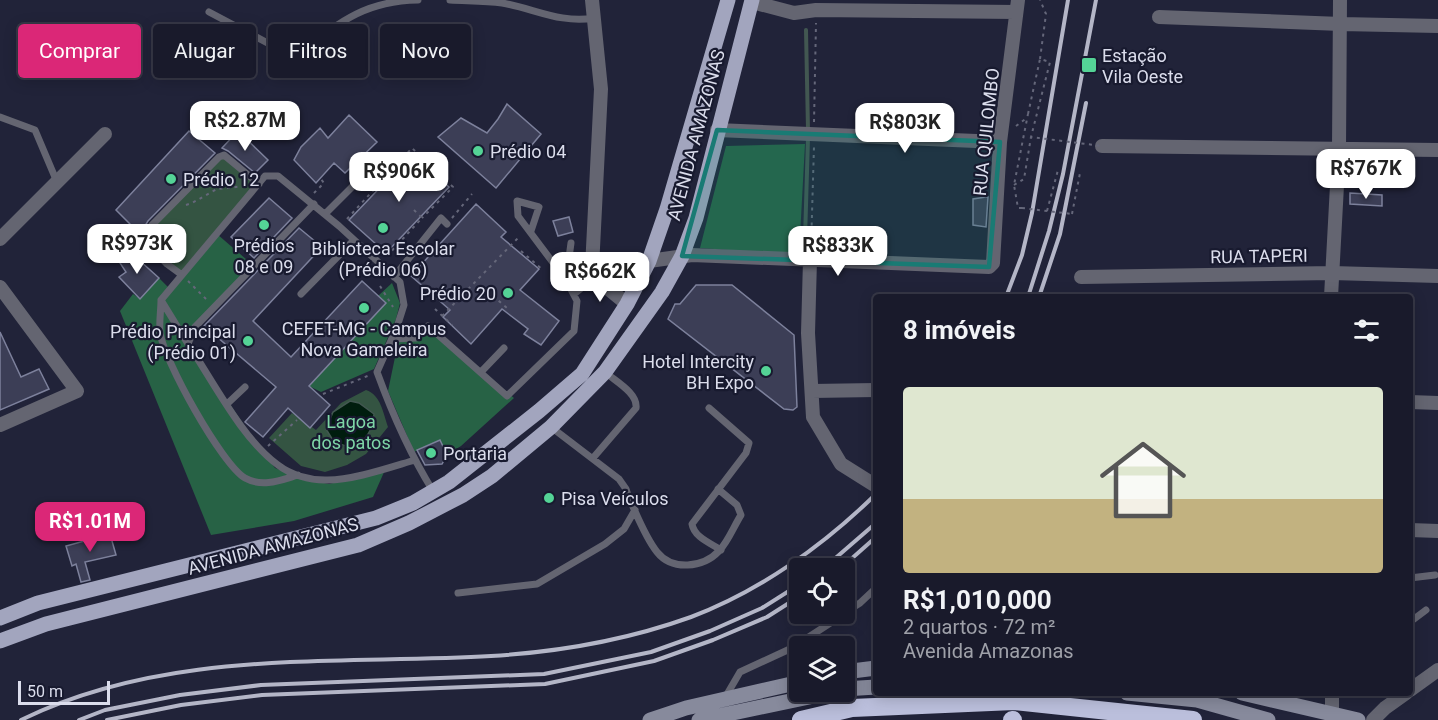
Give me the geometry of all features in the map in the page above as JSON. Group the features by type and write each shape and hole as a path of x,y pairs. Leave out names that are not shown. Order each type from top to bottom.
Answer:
{"highway":[{"path":"801,720 852,708 1014,701 1193,720"}],"main road":[{"name":"AVENIDA AMAZONAS","path":"0,618 48,600 376,518 413,503 449,482 582,374 627,304 649,261 667,209 728,0"},
{"name":"AVENIDA AMAZONAS","path":"0,641 46,624 358,545 409,523 463,495 492,476 551,427 605,372 662,292 682,256 696,218 752,1"},
{"path":"855,671 873,668"},
{"path":"650,720 686,708 789,684"},
{"path":"855,688 873,687"},
{"path":"1157,696 1197,700 1268,720"},
{"path":"1255,696 1358,720"},
{"path":"699,720 789,701"}],"street":[{"path":"592,0 601,88 592,268 595,277 627,304"},
{"path":"1331,294 1339,148 1340,0"},
{"path":"752,1 794,14 816,10 1017,6"},
{"name":"RUA QUILOMBO","path":"810,260 990,267 993,263 1000,142 1017,6"},
{"path":"1159,17 1438,26"},
{"path":"717,130 1000,142"},
{"path":"0,239 105,134"},
{"path":"1102,147 1438,150"},
{"path":"649,261 682,256 810,260 808,333 813,417 841,464 873,484"},
{"name":"RUA TAPERI","path":"1081,277 1332,273 1438,276"},
{"path":"0,287 77,391 0,426"},
{"path":"812,391 873,390"},
{"path":"1413,402 1438,402"},
{"path":"1413,530 1438,531"},
{"path":"1413,688 1438,670"},
{"path":"1332,696 1332,714"},
{"path":"1373,720 1402,696"}],"lane":[{"path":"209,12 277,48 304,50 331,28 364,9 395,0 417,0"},
{"path":"450,0 503,3 554,17 585,20 594,18"},
{"path":"0,117 35,130 57,182"},
{"path":"182,275 167,264 144,239 152,225 219,157 224,155 259,184"},
{"path":"325,214 382,157"},
{"path":"298,476 264,484 244,478 225,456 174,372 160,333 161,300 265,176 278,177 314,204 400,282 404,305 377,372 387,400 415,460 433,491"},
{"path":"188,344 195,327 314,204"},
{"path":"394,277 441,218 447,224"},
{"path":"392,339 416,338 428,326 507,396 574,331 577,301 574,294 531,231"},
{"path":"302,294 354,240"},
{"path":"566,280 571,243"},
{"path":"574,294 595,277"},
{"path":"161,300 244,429 262,452 279,467 298,476 327,481 415,460"},
{"path":"481,372 504,348"},
{"path":"593,458 636,408 637,402 634,396 605,372"},
{"path":"227,404 245,387"},
{"path":"709,408 749,443 746,453 692,524 697,535 721,550"},
{"path":"551,427 619,479 656,551 666,561 679,566 712,558 721,550 741,515 737,505 718,489"},
{"path":"458,593 537,584 605,544 624,529 635,510"},
{"path":"1413,578 1435,575"},
{"path":"855,606 873,591"},
{"path":"1413,620 1426,610"},
{"path":"725,699 740,672 792,648 828,624"}],"path":[{"path":"1040,0 1046,14 1040,59 1014,185 1018,208 1072,214 1080,173"},
{"path":"810,260 809,135 816,10"},
{"path":"1014,185 1024,179 1031,137 1050,62 1040,59"},
{"path":"1031,137 1102,147"},
{"path":"345,221 412,148 453,187 385,258"},
{"path":"1047,211 1058,170"},
{"path":"316,191 324,183 320,178"},
{"path":"175,201 182,205 192,203 225,187 259,184"},
{"path":"413,209 422,218"},
{"path":"442,316 519,237"},
{"path":"522,251 543,270"},
{"path":"380,286 395,311"},
{"path":"493,296 507,308"},
{"path":"435,309 452,325"},
{"path":"322,394 377,372"},
{"path":"262,452 297,420"}],"highlighted area":[{"path":"717,130 1000,142 989,267 682,256"}],"green space":[{"path":"805,144 799,255 700,248 726,146"},
{"path":"224,155 259,184 182,275 144,239 152,225"},
{"path":"217,234 254,266 195,327 188,343 275,468 303,479 329,484 385,470 373,497 294,521 211,535 120,311 133,294 140,299 159,278 170,289"},
{"path":"392,283 400,303 396,319 374,369 321,392 309,386 386,303 378,296"},
{"path":"428,326 514,398 461,446 447,455 440,440 414,452 388,391 399,338"},
{"name":"Lagoa dos patos","path":"366,390 378,400 388,427 366,454 347,465 325,472 301,466 269,438 292,413 316,430 341,403"}],"shaded area":[{"path":"350,401 359,403 374,414 372,425 364,439 360,443 348,446 334,442 326,429 333,412"}],"building":[{"name":"Prédio 04","path":"507,104 541,134 496,188 438,137 461,118 487,133"},
{"path":"349,115 377,142 345,173 334,163 316,183 294,160 301,147 320,128 328,138"},
{"name":"Prédio 12","path":"189,131 215,153 148,221 140,234 116,210"},
{"path":"238,131 268,160 255,173 222,148"},
{"path":"413,153 449,187 386,253 349,220"},
{"path":"1350,193 1382,195 1382,206 1350,204"},
{"path":"988,197 986,227 973,225 973,199"},
{"name":"Prédios 08 e 09","path":"269,198 292,218 254,258 231,237"},
{"path":"476,204 506,232 501,237 539,269 520,290 559,321 541,345 524,334 528,329 502,309 471,344 443,317 450,310 411,276"},
{"path":"569,217 573,232 558,236 553,221"},
{"name":"Prédio Principal (Prédio 01)","path":"299,228 322,247 253,321 291,357 362,281 386,303 309,386 330,405 310,428 288,408 263,437 245,422 276,387 204,326"},
{"path":"129,251 159,278 140,299 119,277 126,272 118,260"},
{"name":"Hotel Intercity BH Expo","path":"696,285 732,285 794,335 797,407 793,410 784,409 668,319 675,304 680,304"},
{"path":"0,332 21,377 39,369 49,389 0,410"},
{"name":"Portaria","path":"440,440 447,455 442,464 425,465 417,450"},
{"path":"110,534 116,555 85,562 90,580 81,582 76,564 72,566 66,546"}],"waterway":[{"path":"806,30 808,130"},
{"path":"805,239 808,138"}],"railway":[{"path":"1007,294 1022,255 1032,213 1068,0"},
{"path":"1029,294 1049,231 1063,174 1096,0"},
{"path":"1040,294 1060,234 1086,103"},
{"path":"21,720 77,697 134,681 193,670 312,661 516,654 592,644 642,632 691,617 742,594 766,580 835,531 873,497"},
{"path":"836,558 873,526"},
{"path":"852,558 873,540"},
{"path":"79,720 105,710 180,695 261,685 544,674 651,652 710,631 762,608 789,591"},
{"path":"107,720 181,705 262,695 545,684 654,661 713,640 767,617 789,603"}],"place":[{"name":"Estação Vila Oeste","path":"1089,65"},
{"name":"Prédio 04","path":"478,151"},
{"name":"Prédio 12","path":"171,179"},
{"name":"Prédios 08 e 09","path":"264,225"},
{"name":"Biblioteca Escolar (Prédio 06)","path":"383,228"},
{"name":"Prédio 20","path":"508,293"},
{"name":"CEFET-MG - Campus Nova Gameleira","path":"364,308"},
{"name":"Prédio Principal (Prédio 01)","path":"248,341"},
{"name":"Hotel Intercity BH Expo","path":"766,371"},
{"name":"Portaria","path":"431,453"},
{"name":"Pisa Veículos","path":"549,498"}]}
